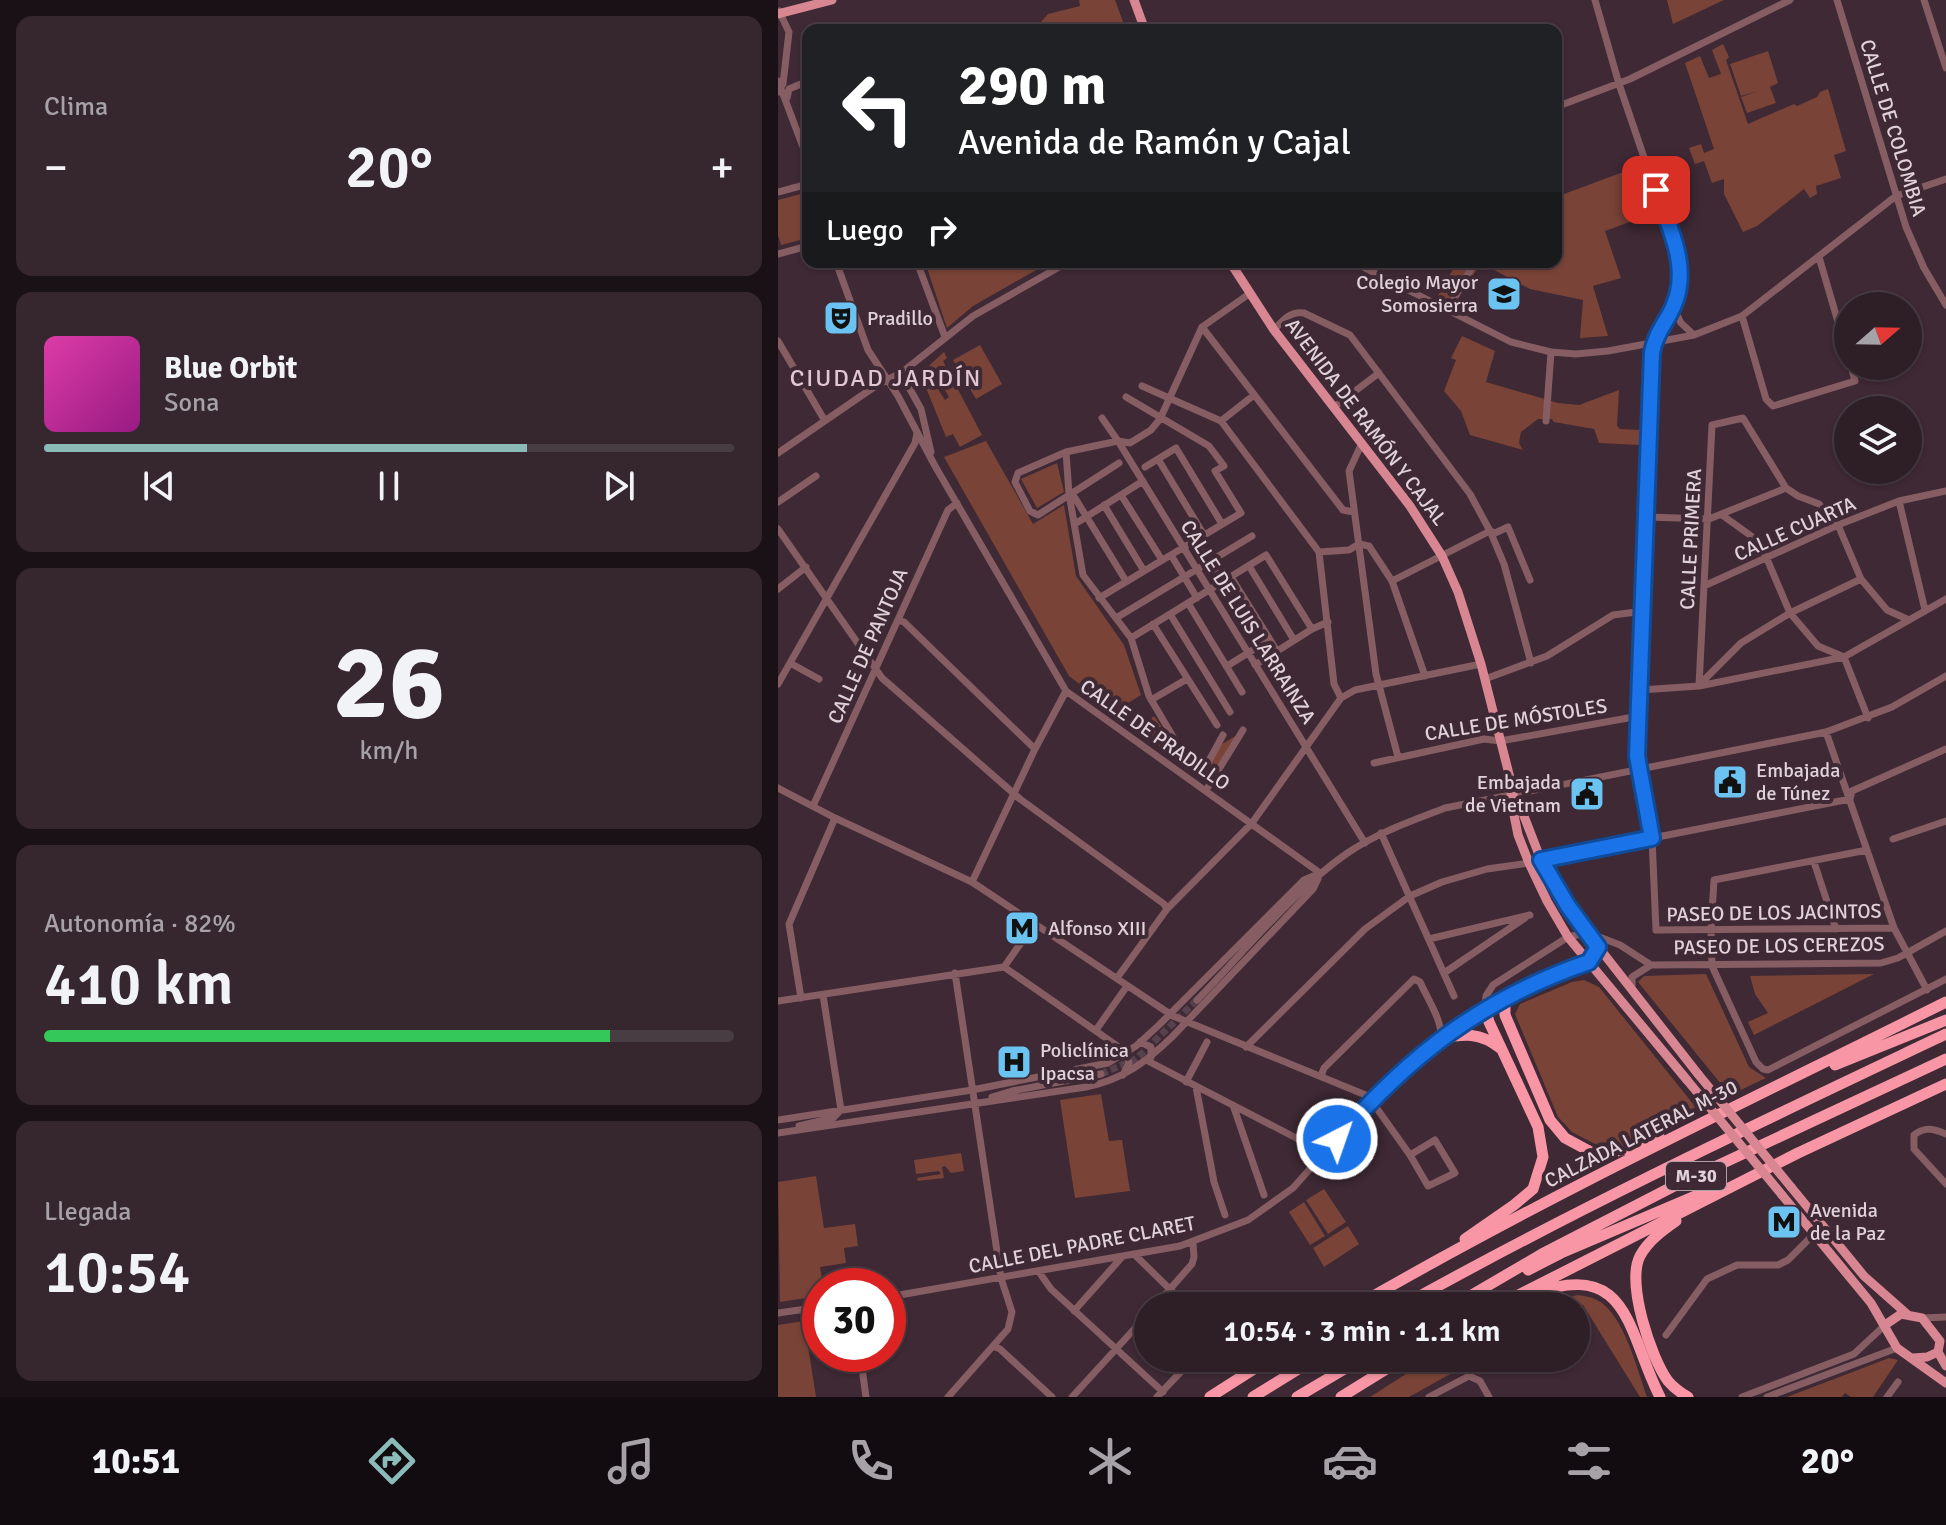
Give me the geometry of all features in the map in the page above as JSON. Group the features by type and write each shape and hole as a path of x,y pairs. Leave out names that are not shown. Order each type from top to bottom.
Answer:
{"highway":[{"path":"1511,994 1505,1003 1505,1015 1550,1120 1565,1138 1591,1152 1616,1153 1698,1124"},
{"name":"CALZADA LATERAL M-30","path":"1381,1292 1698,1124 1946,1002"},
{"path":"1446,1255 1533,1189 1541,1168 1543,1147 1538,1127 1485,1008"},
{"path":"1787,1082 1946,1022"},
{"path":"1862,1074 1946,1022"},
{"path":"1440,1038 1475,1034 1489,1039 1504,1051"},
{"name":"M-30","path":"1428,1292 1527,1238 1946,1034"},
{"name":"M-30","path":"1478,1292 1542,1254 1676,1185 1946,1059"},
{"name":"M-30","path":"1527,1292 1798,1153 1946,1084"},
{"name":"M-30","path":"1482,1292 1561,1253 1798,1153"},
{"path":"1688,1397 1668,1381 1650,1342 1637,1301 1636,1278 1640,1257 1659,1233 1704,1201"},
{"path":"1538,1292 1576,1283 1600,1287 1616,1299 1660,1397"},
{"path":"1210,1397 1249,1372"},
{"path":"1253,1397 1293,1372"},
{"path":"1297,1397 1339,1372"},
{"path":"1341,1397 1381,1372"}],"main road":[{"path":"779,12 832,0"},
{"path":"1134,0 1143,24"},
{"name":"AVENIDA DE RAMÓN Y CAJAL","path":"1234,268 1274,330 1410,506 1442,556 1458,592 1481,664 1512,794 1518,835 1547,901 1568,937 1865,1295 1885,1325"},
{"name":"AVENIDA DE RAMÓN Y CAJAL","path":"1512,794 1519,803 1541,860 1598,947 1864,1276 1907,1314"},
{"path":"1946,1366 1941,1343 1922,1318 1897,1315 1885,1325 1897,1348 1946,1383"},
{"path":"1913,1358 1927,1357 1941,1343"}],"street":[{"path":"1595,0 1619,84 1677,250 1680,284 1673,307 1654,343 1639,716 1639,769 1652,838"},
{"path":"1562,105 1619,84 1790,0"},
{"name":"CALLE DE COLOMBIA","path":"1837,0 1896,196 1924,268 1946,305"},
{"path":"1924,0 1946,68"},
{"path":"779,12 789,32 785,68 779,87 802,143"},
{"path":"778,50 786,45"},
{"path":"785,68 789,82 797,85"},
{"path":"787,101 788,91 802,83"},
{"path":"1365,268 1497,337 1551,352 1588,353 1654,343 1694,335 1742,316 1896,196 1946,179"},
{"path":"778,192 802,186"},
{"path":"778,254 802,248"},
{"path":"1819,257 1834,308"},
{"name":"CALLE DE PRADILLO","path":"838,268 865,344 1066,691 1320,873"},
{"path":"919,268 945,337"},
{"path":"778,440 781,451 901,373 980,312 1057,268"},
{"path":"1447,311 1472,268"},
{"path":"1119,463 1072,496 1036,515 1030,511 1016,486 1015,475 1066,452 1118,441 1130,443 1151,430 1160,419 1202,327 1249,294"},
{"path":"1673,307 1681,323 1694,335"},
{"path":"1274,330 1296,312 1350,335 1470,494 1504,564 1531,663"},
{"path":"1742,316 1766,399 1773,406 1855,380"},
{"path":"1202,327 1343,510 1354,512"},
{"path":"778,341 825,421"},
{"path":"1546,421 1551,352"},
{"name":"CALLE DE PRADILLO","path":"901,373 921,409 935,466"},
{"path":"1334,407 1379,373"},
{"path":"1142,386 1221,421 1319,552 1334,684 1341,698"},
{"path":"1221,421 1254,395"},
{"path":"1099,598 1241,513 1215,471 1224,466 1209,446 1126,397"},
{"path":"908,414 915,416 921,409"},
{"name":"CALLE DE LUIS LARRAINZA","path":"1102,418 1365,843"},
{"name":"CALLE PRIMERA","path":"1699,686 1712,425 1743,418 1786,488"},
{"path":"778,684 915,443 917,433"},
{"path":"1362,443 1349,471 1379,685 1398,757"},
{"path":"1145,467 1176,448 1222,524"},
{"path":"1066,452 1083,575 1131,638 1151,700 1179,747 1201,766 1208,763 1223,735"},
{"path":"1158,459 1204,535"},
{"path":"778,502 816,476"},
{"path":"1078,522 1143,481"},
{"path":"1647,517 1709,519 1786,488 1819,504 1838,525 1861,579 1887,610 1909,620"},
{"name":"CALLE CUARTA","path":"1704,586 1899,501 1946,491"},
{"path":"1121,495 1162,560"},
{"path":"1072,496 1126,581"},
{"path":"1899,501 1925,610"},
{"name":"CALLE DE PANTOJA","path":"813,806 948,510 957,503"},
{"path":"1104,505 1144,571"},
{"path":"1722,515 1754,538 1767,559 1790,613 1818,646 1844,657 1868,718"},
{"path":"1392,581 1490,531 1495,533 1508,527 1530,580"},
{"path":"778,529 875,671 1013,794 1167,909"},
{"path":"1081,540 1095,531"},
{"path":"1116,618 1252,536"},
{"path":"1195,540 1222,582"},
{"path":"1319,552 1349,550 1359,544 1369,546 1392,581 1425,676"},
{"path":"1171,555 1197,598"},
{"path":"1131,638 1266,555 1312,629"},
{"path":"1249,566 1294,640"},
{"path":"778,589 806,567"},
{"path":"1231,577 1277,651"},
{"path":"1699,686 1741,643 1790,613 1861,579"},
{"path":"1640,690 1699,686 1844,657 1946,599"},
{"path":"1188,603 1242,692"},
{"path":"1485,679 1560,650 1613,615 1644,611"},
{"path":"1170,614 1230,712"},
{"path":"898,620 904,622 1035,749"},
{"path":"1255,665 1328,622"},
{"path":"1153,624 1217,725"},
{"path":"1227,666 1269,640"},
{"path":"790,663 819,679"},
{"path":"1117,978 1167,909 1252,823 1341,698 1355,690 1481,664"},
{"path":"778,1120 972,1090 1102,1065 1140,1042 1304,880 1381,833 1445,808 1826,732 1868,718 1946,676"},
{"path":"1151,700 1187,679"},
{"path":"972,882 1066,691"},
{"name":"CALLE DE MÓSTOLES","path":"1374,763 1484,739 1500,741 1639,716"},
{"path":"1208,787 1243,730"},
{"path":"1826,732 1894,928 1927,990"},
{"path":"1850,799 1852,791 1946,749"},
{"path":"778,788 972,882 1186,1022 1372,1099 1430,1187 1455,1173 1435,1140 1410,1155"},
{"path":"1541,860 1850,799"},
{"path":"801,998 789,924 835,818"},
{"path":"1893,839 1946,821"},
{"path":"1381,833 1454,996"},
{"name":"PASEO DE LOS JACINTOS","path":"1652,838 1656,930 1894,928"},
{"path":"1867,850 1714,880 1712,966 1756,1062 1764,1070 1946,979"},
{"path":"1814,862 1836,929"},
{"path":"1246,1047 1365,929 1410,896 1442,882 1487,869 1529,863"},
{"path":"1197,1000 1320,873"},
{"path":"778,1133 1086,1087 1122,1076 1149,1058 1186,1022 1313,889 1320,873"},
{"path":"1429,939 1530,915 1444,973"},
{"path":"1004,967 1035,923"},
{"path":"778,925 789,924"},
{"name":"PASEO DE LOS CEREZOS","path":"1587,932 1616,943 1651,965 1712,966 1881,963 1907,953 1946,931"},
{"path":"1568,937 1581,934 1598,947 1589,962"},
{"name":"CALLE DEL PADRE CLARET","path":"1485,1008 1486,996 1493,985 1568,937"},
{"name":"CALLE DEL PADRE CLARET","path":"906,1294 1193,1243 1248,1220 1280,1199 1372,1099 1440,1038 1511,994 1589,962"},
{"name":"PASEO DE LOS CEREZOS","path":"1633,991 1632,977 1651,965"},
{"path":"778,1001 1004,967 1126,1052 1129,1063 1122,1076"},
{"path":"948,1397 1008,1329 1012,1319 1001,1278 955,973"},
{"path":"1321,1076 1324,1068 1413,980 1420,982 1441,1029 1440,1038"},
{"path":"1096,1030 1127,986"},
{"path":"823,995 841,1110"},
{"path":"1140,1042 1151,1047 1149,1058"},
{"path":"1186,1082 1207,1042"},
{"path":"1149,1058 1186,1082 1300,1140"},
{"path":"974,1103 1012,1091 1101,1074"},
{"path":"1196,1087 1214,1182 1225,1215"},
{"path":"972,1090 1012,1091"},
{"path":"873,1119 876,1109 908,1099"},
{"path":"1233,1105 1264,1195"},
{"path":"794,1130 804,1124 833,1118 841,1110"},
{"path":"1946,1134 1930,1128 1920,1130 1914,1135 1914,1149 1946,1184"},
{"path":"1666,1335 1707,1279 1737,1265 1778,1265 1788,1260 1814,1234"},
{"path":"1169,1290 1194,1261 1193,1243"},
{"path":"1135,1255 1171,1292"},
{"path":"1074,1311 1122,1257"},
{"path":"1039,1272 1051,1289 1160,1394 1181,1372"},
{"path":"778,1313 802,1310"},
{"path":"1922,1318 1946,1317"},
{"path":"1742,1397 1854,1354 1885,1325"},
{"path":"1072,1397 1134,1330"},
{"path":"993,1346 1052,1397"},
{"path":"1767,1397 1897,1348"},
{"path":"863,1372 866,1397"},
{"path":"1429,1397 1469,1376 1480,1381 1489,1397"},
{"path":"1887,1397 1898,1382"}],"shaded area":[{"path":"1079,0 1115,0 1124,24 1039,24 1048,14 1080,6"},
{"path":"1667,0 1724,0 1673,24"},
{"path":"1723,44 1748,124 1794,104 1797,106 1828,89 1846,151 1834,155 1841,178 1816,186 1817,194 1810,198 1804,189 1757,226 1743,232 1724,194 1724,179 1712,183 1704,161 1695,164 1689,148 1701,144 1704,153 1714,149 1685,63 1700,56 1709,78 1721,74 1712,50"},
{"path":"1768,51 1778,83 1770,87 1776,103 1747,113 1741,97 1758,91 1741,96 1730,64"},
{"path":"1634,168 1652,214 1605,231 1621,278 1593,286 1608,336 1580,338 1583,300 1530,289 1490,268 1562,268 1562,195"},
{"path":"802,194 802,240 781,245 778,200"},
{"path":"927,268 1040,268 973,306 947,328"},
{"path":"1454,268 1478,268 1452,307 1436,299"},
{"path":"1462,336 1495,351 1486,382 1558,403 1579,405 1619,390 1617,426 1620,429 1641,430 1640,445 1599,443 1594,429 1554,422 1552,419 1538,419 1521,432 1519,443 1523,450 1470,435 1461,411 1444,391 1456,360 1451,358"},
{"path":"980,345 1002,384 976,399 953,360"},
{"path":"944,352 947,358 943,361 982,435 960,447 953,434 946,437 924,383 934,383 945,400 949,397 937,376 922,378 921,373"},
{"path":"986,441 1033,524 1064,505 1076,576 1124,645 1141,695 1115,711 1069,676 944,457"},
{"path":"1057,463 1064,492 1037,508 1021,479"},
{"path":"1154,716 1178,751 1203,771 1222,744 1239,734 1209,785 1139,730"},
{"path":"1706,974 1749,1067 1766,1078 1730,1095 1638,982 1644,976"},
{"path":"1874,974 1754,1035 1748,1022 1768,1013 1755,994 1750,976"},
{"path":"1584,980 1599,987 1698,1110 1618,1146 1595,1144 1572,1132 1558,1117 1515,1014 1520,1004"},
{"path":"1101,1094 1109,1141 1122,1140 1130,1191 1075,1198 1060,1100"},
{"path":"961,1153 964,1171 951,1173 945,1166 942,1167 944,1178 918,1181 917,1178 941,1174 939,1171 916,1174 914,1160"},
{"path":"816,1176 824,1228 855,1224 858,1246 844,1248 846,1263 802,1268 802,1299 780,1302 778,1182"},
{"path":"1324,1189 1346,1222 1328,1234 1306,1200"},
{"path":"1304,1202 1325,1236 1310,1245 1289,1212"},
{"path":"1348,1226 1359,1244 1324,1267 1313,1248"},
{"path":"1590,1297 1606,1307 1622,1329 1647,1397 1640,1397 1590,1316"},
{"path":"802,1321 802,1372 812,1372 816,1397 778,1397 778,1325"},
{"path":"1889,1358 1898,1360 1873,1397 1851,1397 1845,1393 1842,1397 1787,1397"},
{"path":"1409,1372 1454,1372 1409,1397 1370,1397"}],"tunnel":[{"path":"1101,1074 1136,1059 1197,1000"}],"place":[{"name":"Colegio Mayor Somosierra","path":"1504,294"},
{"name":"Pradillo","path":"841,318"},
{"name":"Embajada de Túnez","path":"1730,782"},
{"name":"Embajada de Vietnam","path":"1587,794"},
{"name":"Alfonso XIII","path":"1022,928"},
{"name":"Policlínica Ipacsa","path":"1014,1062"},
{"name":"Avenida de la Paz","path":"1784,1222"}],"district":[{"name":"CIUDAD JARDÍN","path":"886,378"}],"route":[{"path":"1337,1139 1392,1079 1441,1037 1511,994 1589,962 1597,953 1598,947 1568,906 1541,860 1652,838 1637,756 1652,353 1655,337 1673,307 1680,284 1677,250 1656,190"}]}
